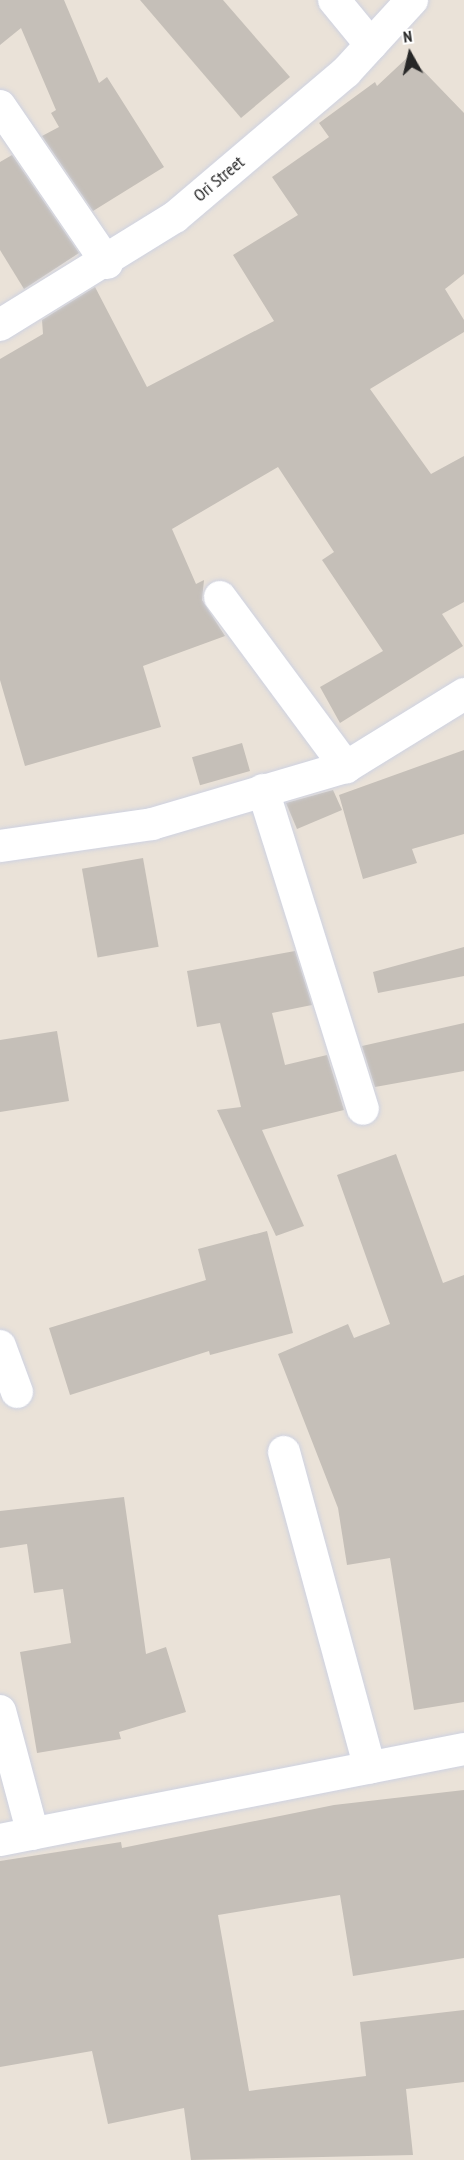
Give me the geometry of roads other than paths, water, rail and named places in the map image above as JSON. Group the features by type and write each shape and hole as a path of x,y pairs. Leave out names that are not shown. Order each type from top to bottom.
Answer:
{"street":[{"path":"334,0 371,45"},
{"name":"Ori Street","path":"0,325 107,263 175,216 371,45 412,0"},
{"path":"0,106 107,263"},
{"path":"220,597 346,767"},
{"path":"1,840 152,824 346,767 464,694"},
{"path":"263,790 363,1109"},
{"path":"0,1346 17,1392"},
{"path":"284,1452 370,1768"},
{"path":"0,1711 33,1834"},
{"path":"0,1840 464,1749"}]}
